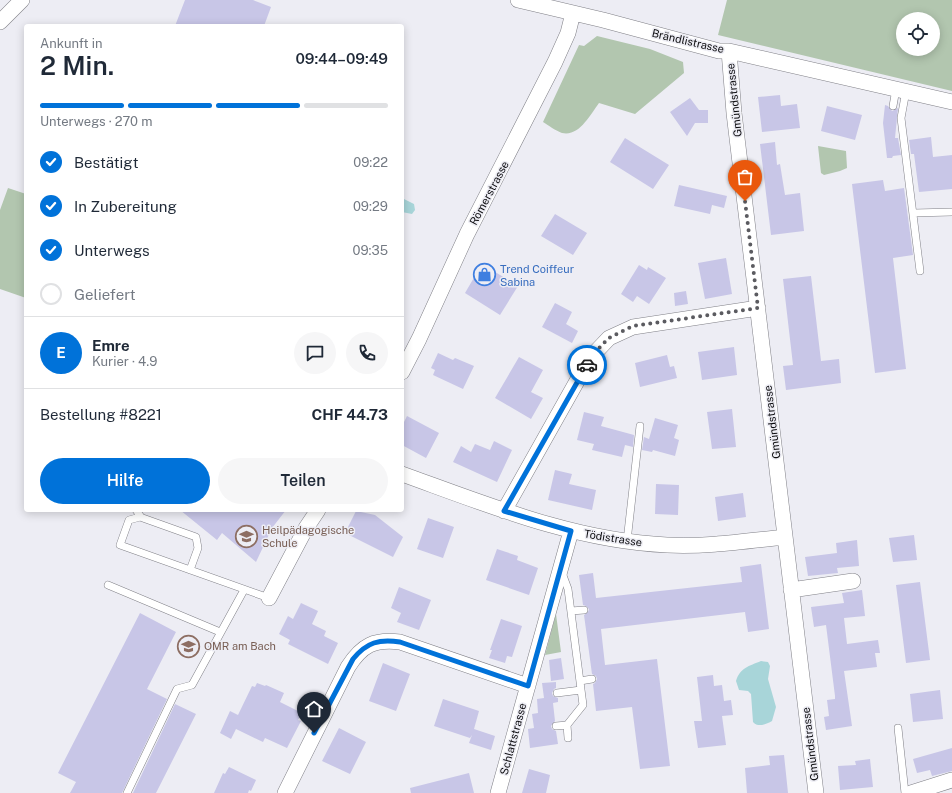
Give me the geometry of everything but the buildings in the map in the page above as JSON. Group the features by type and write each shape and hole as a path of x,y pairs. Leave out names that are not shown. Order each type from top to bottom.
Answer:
{"street":[{"path":"0,22 22,0"},
{"name":"Brändlistrasse","path":"518,0 719,51 729,51 952,102"},
{"name":"Römerstrasse","path":"404,368 467,234 556,62 568,33 573,13"},
{"name":"Gmündstrasse","path":"729,51 734,113 816,793"},
{"path":"504,511 590,358 609,338 633,326 758,308"},
{"name":"Tödistrasse","path":"404,475 504,511 571,531 627,541 667,545 707,546 785,537"},
{"path":"269,598 306,528 317,512"},
{"name":"Schlattstrasse","path":"498,793 571,531"},
{"path":"791,590 853,581"},
{"path":"285,793 348,667 361,650 367,646 380,641 400,642 528,686"},
{"path":"911,793 952,780"}],"lane":[{"path":"893,106 901,90"},
{"path":"901,90 901,118 920,271"},
{"path":"914,213 952,212"},
{"path":"627,541 640,426"},
{"path":"137,512 141,517"},
{"path":"190,570 198,548 196,537 141,517 129,520 120,545 244,590 269,598"},
{"path":"560,569 568,589 583,705 567,725 568,738"},
{"path":"108,586 220,632"},
{"path":"126,793 177,689 192,685 244,590"},
{"path":"571,611 584,610"},
{"path":"580,681 592,678"},
{"path":"557,693 581,690"},
{"path":"556,726 567,725"},
{"path":"898,728 905,793"}],"green space":[{"path":"727,0 952,0 952,91 718,35"},
{"path":"597,36 650,49 683,62 684,73 635,114 599,103 584,124 574,132 562,133 543,122 579,45 584,46"},
{"path":"818,146 846,151 847,168 824,175 821,173"},
{"path":"8,188 24,193 24,297 0,289 0,210"},
{"path":"556,614 561,652 545,655"}],"water":[{"path":"404,199 414,204 415,210 412,214 404,212"},
{"path":"761,661 768,662 770,666 768,679 776,707 772,721 757,725 753,722 751,694 748,691 739,690 736,681 743,670"}],"way so far":[{"path":"587,365 590,358 609,338 618,332 633,326 758,308 745,201"}],"place":[{"name":"Trend Coiffeur Sabina","path":"485,275"},
{"name":"Heilpädagogische Schule","path":"247,536"},
{"name":"OMR am Bach","path":"188,646"}],"route":[{"path":"314,733 353,659 367,646 380,641 400,642 528,686 571,531 504,511 587,365"}]}
